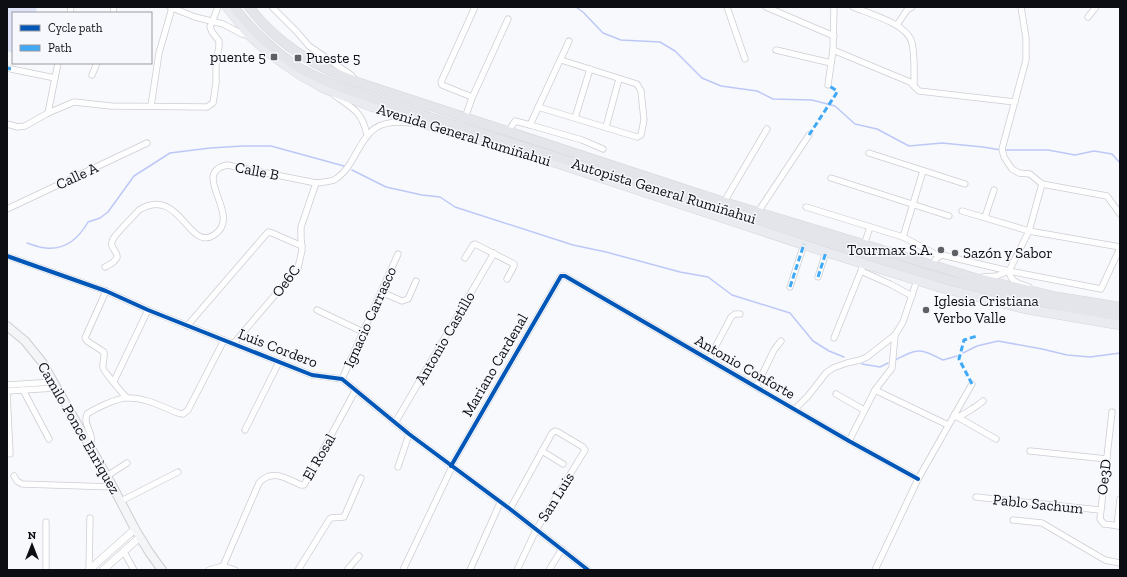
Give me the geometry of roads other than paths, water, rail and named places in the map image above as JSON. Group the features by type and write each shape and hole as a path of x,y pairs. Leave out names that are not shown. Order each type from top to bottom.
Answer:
{"highway":[{"name":"Autopista General Rumiñahui","path":"234,7 260,36 300,68 349,90 429,117 937,277 1044,303 1120,316"},
{"name":"Autopista General Rumiñahui","path":"249,7 272,32 310,61 337,75 357,82 724,202 975,278 1058,297 1120,307"}],"main road":[{"name":"Avenida General Rumiñahui","path":"227,7 250,36 274,57 324,88 373,107 532,156 804,244 862,267 1009,305 1060,316 1120,326"},
{"name":"Camilo Ponce Enrìquez","path":"7,326 25,341 36,354 107,476 148,552 162,570"}],"street":[{"path":"7,124 18,127 25,126 48,113 74,102 112,106 210,106 213,103 216,83 216,64 219,41 212,32 210,26 218,7"},
{"path":"272,7 298,32 309,46 351,75 357,82"},
{"path":"472,96 442,84 441,82 475,7"},
{"path":"727,7 745,59"},
{"path":"766,7 834,36"},
{"path":"828,85 833,50 834,7"},
{"path":"853,7 896,24 908,33 912,42 914,86"},
{"path":"896,24 907,10 912,7"},
{"path":"1021,7 1026,38 1026,60 1002,150 1004,157 1012,169 1030,174 1042,184 1107,196 1120,214"},
{"path":"1088,17 1096,7"},
{"path":"151,106 159,53 171,8 195,17 223,24 242,34 250,36"},
{"path":"465,118 472,96 508,19"},
{"path":"530,125 569,40"},
{"path":"776,50 831,63"},
{"path":"833,50 910,82 919,91 1015,102"},
{"path":"538,107 637,137 641,135 644,120 642,90 637,84 561,60"},
{"path":"48,113 58,64"},
{"path":"92,74 97,64"},
{"path":"11,68 54,78"},
{"path":"575,118 590,69"},
{"path":"606,127 619,78"},
{"path":"324,88 357,111 364,123 367,135"},
{"path":"508,132 513,122 516,120 582,140 603,149"},
{"name":"Calle B","path":"105,267 115,262 117,259 113,247 113,240 138,210 143,207 158,205 170,208 175,211 194,234 199,236 213,236 218,232 223,223 223,208 212,181 213,174 216,169 221,166 227,165 316,183 331,181 340,176 348,167 367,135 377,127 387,122 421,123"},
{"path":"724,202 767,129"},
{"path":"758,212 809,135"},
{"name":"Calle A","path":"7,209 147,143"},
{"path":"869,153 965,184"},
{"path":"903,238 923,171"},
{"path":"831,178 949,216"},
{"name":"Oe6C","path":"234,343 298,268 302,246 301,227 316,183"},
{"path":"1042,184 1028,231 1009,271 1010,277 1014,281 1058,297"},
{"path":"985,217 994,190"},
{"path":"806,207 903,238 939,256 942,255 1009,271 1102,289 1120,248 1028,231 985,217 962,212"},
{"path":"864,245 870,227"},
{"path":"187,326 268,232 302,246"},
{"path":"465,258 472,245 475,244 494,253 514,264 508,279"},
{"path":"790,287 804,244"},
{"path":"818,277 826,252"},
{"name":"Antonio Castillo","path":"395,423 494,253"},
{"name":"Ignacio Carrasco","path":"342,380 362,332 398,254"},
{"name":"Luis Cordero","path":"7,256 106,291 187,326 234,343 312,375 342,380"},
{"path":"931,265 939,256"},
{"path":"834,338 862,267 912,296"},
{"path":"975,278 996,276 1009,271"},
{"name":"Antonio Conforte","path":"561,276 565,276 849,441 918,479"},
{"name":"Mariano Cardenal","path":"403,570 451,466 561,276"},
{"path":"795,409 808,396 826,373 847,362 860,360 867,357 895,335 903,322 917,280"},
{"path":"381,292 402,301 408,299 416,281"},
{"path":"106,291 85,338 87,341 104,352 105,357 102,366 104,371 126,397"},
{"path":"114,381 148,310"},
{"path":"317,310 362,332"},
{"path":"709,359 731,317 734,314 740,314"},
{"path":"849,441 875,390 892,368 895,335"},
{"path":"90,446 92,438 86,421 87,414 101,406 126,397 183,414 188,410 224,340"},
{"path":"756,387 774,350 781,341"},
{"path":"245,430 279,362"},
{"path":"342,380 409,434 510,509 588,570"},
{"path":"875,570 918,479 972,384"},
{"path":"7,385 55,385"},
{"path":"10,454 7,392 55,385"},
{"path":"23,390 49,439"},
{"path":"875,390 948,425"},
{"name":"El Rosal","path":"223,566 259,483 268,476 274,475 281,476 304,485 355,391"},
{"path":"836,394 864,410"},
{"path":"955,416 965,415 983,402"},
{"name":"Oe3D","path":"1112,412 1100,510 1101,522 1104,524 1118,526"},
{"path":"955,416 996,439"},
{"name":"San Luis","path":"517,570 536,530 585,450 583,447 555,431 552,433 542,451"},
{"path":"398,467 409,434"},
{"path":"510,509 542,451 563,464"},
{"path":"1030,451 1107,459"},
{"path":"107,476 127,463"},
{"path":"120,501 178,472"},
{"path":"14,476 16,481 22,484 113,488"},
{"path":"298,570 329,520 331,518 344,517 361,478"},
{"name":"Pablo Sachum","path":"976,497 1100,510"},
{"path":"1118,526 1120,499"},
{"path":"470,570 500,503"},
{"path":"89,570 90,518"},
{"path":"1013,520 1042,523 1102,558 1120,563"},
{"path":"46,522 46,570"},
{"path":"89,570 135,529"},
{"path":"103,570 140,537"},
{"path":"549,570 562,549"},
{"path":"124,552 133,569"},
{"path":"347,570 359,556"},
{"path":"208,570 223,566 234,570"}],"waterway":[{"path":"576,7 583,12 603,33 621,40 660,42 675,51 702,78 721,86 757,91 773,99 812,100 835,106 855,124 877,129 909,146 942,143 1001,150"},
{"path":"27,243 41,248 53,248 60,247 71,242 76,238 88,222 100,218 108,212 134,176 170,153 210,148 271,146 344,166"},
{"path":"1005,150 1048,150 1075,155 1094,151 1112,154 1120,163"},
{"path":"352,170 386,187 422,195 440,197 455,207 573,245 606,252 680,272 708,277 732,295 790,313 813,341 829,351 844,357"},
{"path":"963,353 977,346 998,341 1067,355 1090,357 1120,353"},
{"path":"895,360 909,353 919,351 929,353 943,360 957,356"},
{"path":"862,364 880,367 888,363"}],"place":[{"name":"puente 5","path":"274,57"},
{"name":"Pueste 5","path":"298,58"},
{"name":"Tourmax S.A.","path":"941,250"},
{"name":"Sazón y Sabor","path":"955,253"},
{"name":"Iglesia Cristiana Verbo Valle","path":"926,310"}]}
